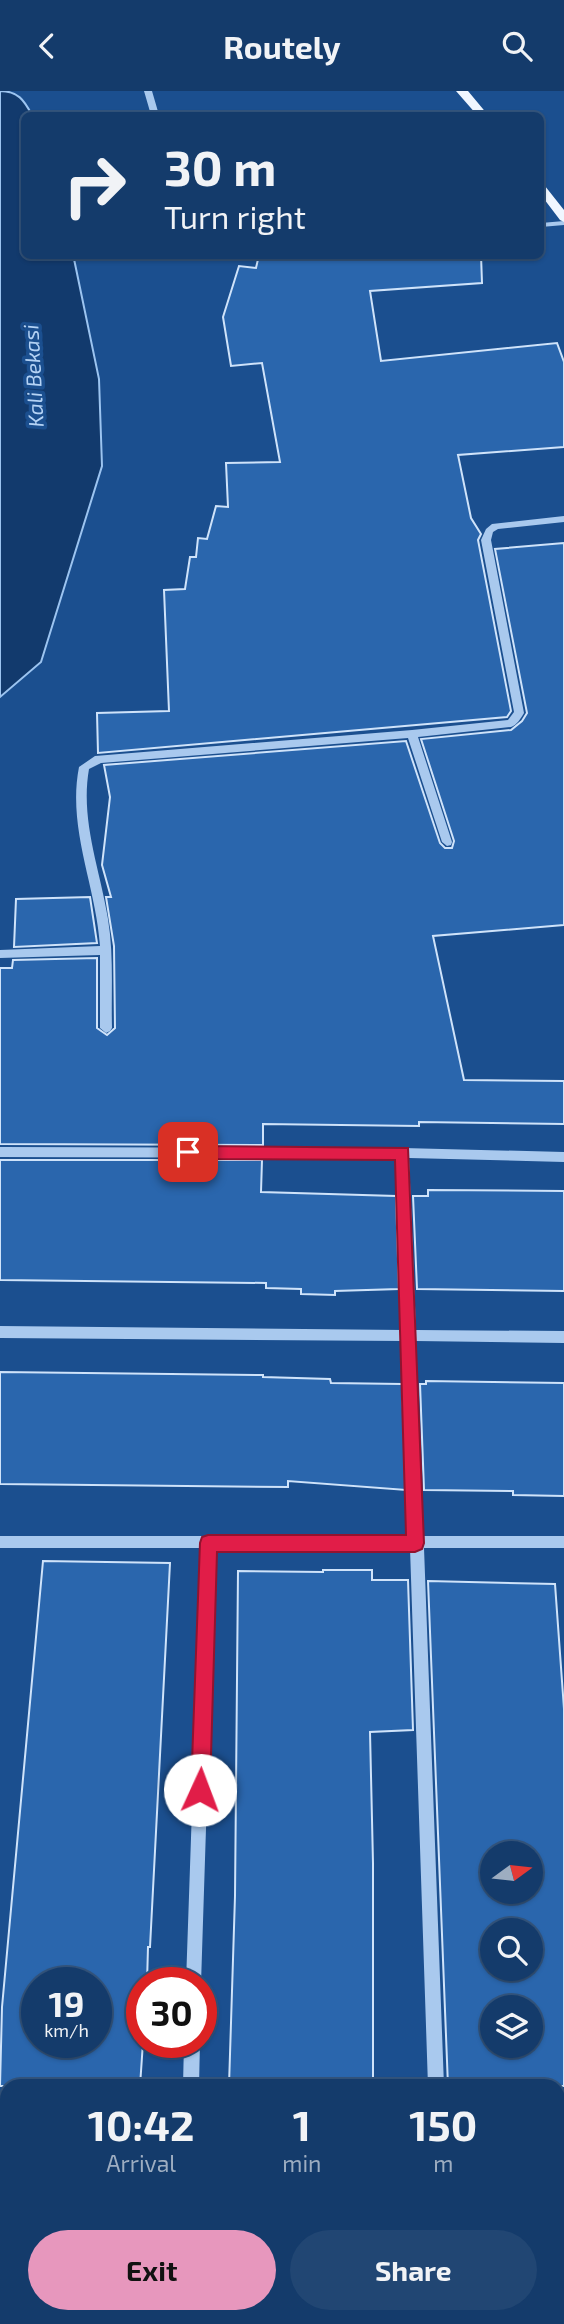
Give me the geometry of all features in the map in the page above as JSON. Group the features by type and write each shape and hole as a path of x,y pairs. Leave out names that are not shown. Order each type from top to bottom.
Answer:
{"main road":[{"path":"462,91 480,112"},
{"path":"544,192 564,221"}],"street":[{"path":"148,91 154,112"},
{"path":"544,224 564,221"},
{"path":"106,1028 103,922 86,842 81,793 84,767 99,759 412,734 511,723 519,713 486,540 489,531 495,526 564,519"},
{"path":"412,734 447,842"},
{"path":"0,954 104,950"},
{"path":"0,1152 403,1153 564,1157"},
{"path":"403,1153 436,2079"},
{"path":"0,1332 564,1337"},
{"path":"0,1542 564,1542"},
{"path":"195,1967 208,1543"},
{"path":"191,2079 192,2058"}],"water":[{"name":"Kali Bekasi","path":"0,91 20,97 30,112 21,112 21,259 74,259 99,379 102,466 41,662 0,697"}],"building":[{"path":"258,259 481,259 482,283 370,291 381,361 557,343 564,362 564,447 458,455 471,518 481,534 478,540 511,711 507,717 98,753 97,713 169,711 164,590 185,589 190,557 196,557 198,538 207,539 216,506 228,507 226,463 280,462 262,363 231,366 223,317 239,266 256,268"},
{"path":"564,543 564,925 433,936 464,1080 564,1081 564,1124 263,1124 263,1145 0,1144 0,968 12,968 13,960 97,958 97,1028 107,1035 115,1028 114,946 106,897 111,897 102,865 110,797 104,765 406,741 440,843 445,848 452,848 454,841 421,739 511,730 522,721 527,713 495,549"},
{"path":"90,897 97,943 14,947 16,899"},
{"path":"0,1160 262,1160 261,1192 396,1196 399,1289 335,1291 335,1295 301,1294 301,1289 266,1288 266,1283 0,1280"},
{"path":"428,1190 564,1191 564,1291 417,1289 413,1196 428,1196"},
{"path":"0,1372 263,1375 330,1379 331,1383 402,1384 406,1490 288,1481 288,1487 0,1484"},
{"path":"426,1381 564,1383 564,1496 513,1495 513,1491 424,1490 420,1384 426,1384"},
{"path":"43,1561 170,1563 150,1947 147,1967 126,1967 126,2058 142,2058 140,2079 0,2079 2,2007"},
{"path":"372,1570 372,1580 408,1580 413,1730 370,1732 373,2079 229,2079 235,1896 238,1571"},
{"path":"428,1581 555,1584 564,1709 564,2079 448,2079"}],"route":[{"path":"188,1152 403,1153 415,1543 208,1543 200,1790"}]}
